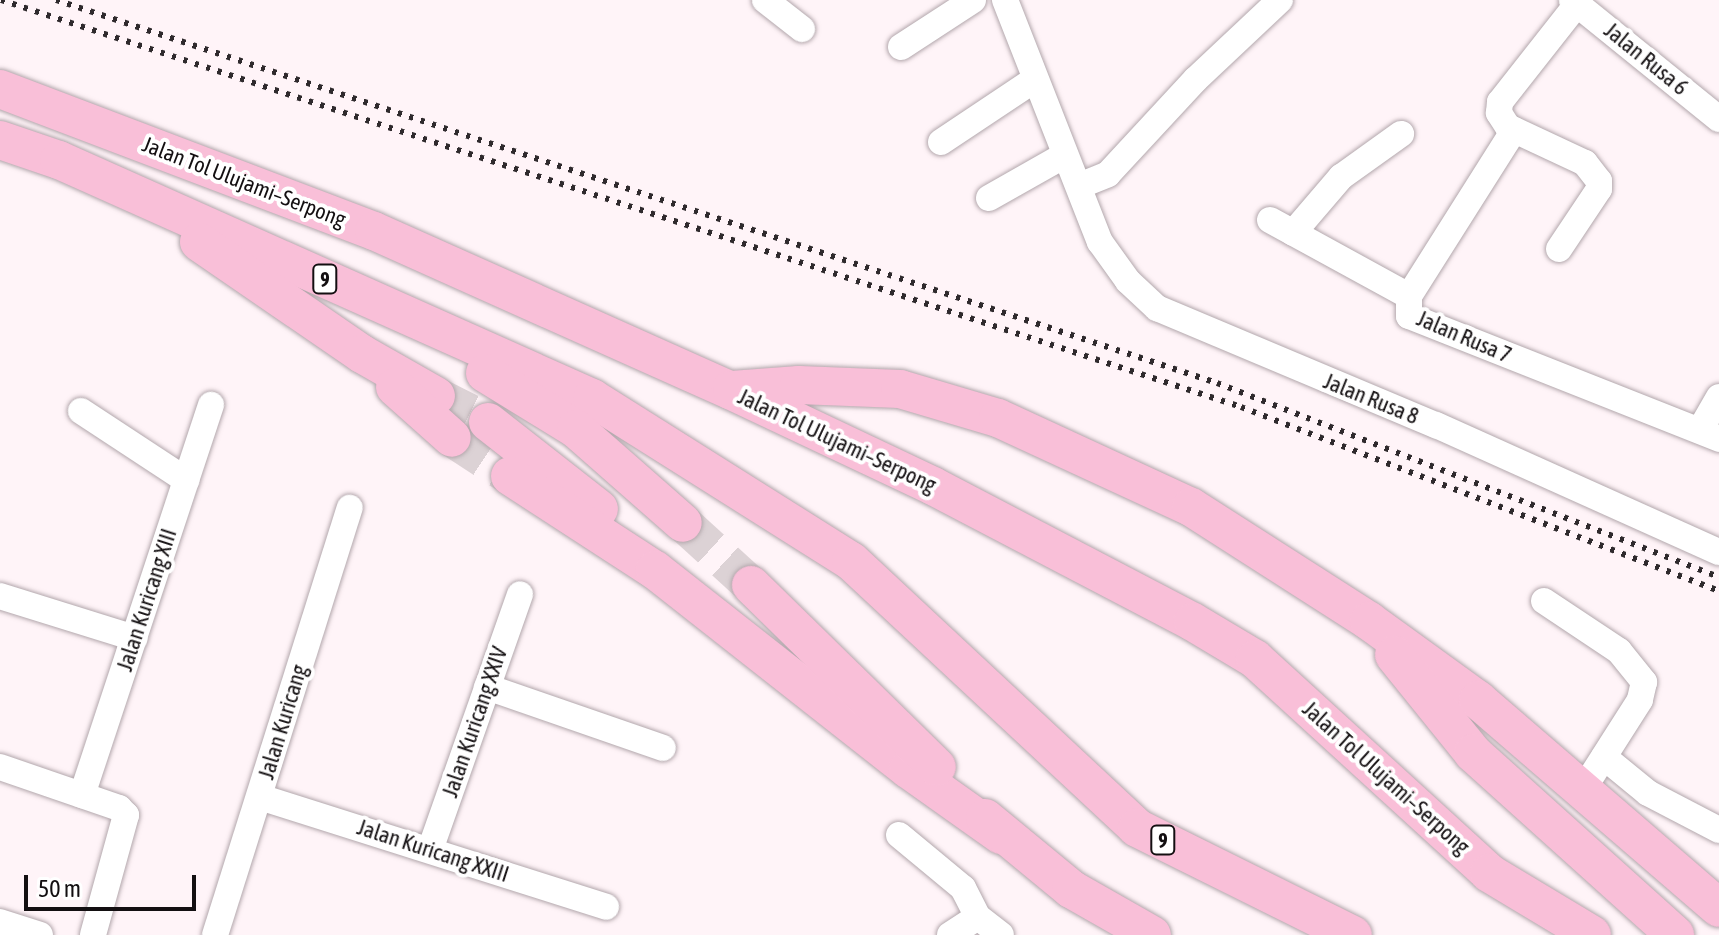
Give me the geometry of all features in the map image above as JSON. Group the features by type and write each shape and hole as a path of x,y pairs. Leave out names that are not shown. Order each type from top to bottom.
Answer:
{"highway":[{"name":"Jalan Tol Ulujami–Serpong","path":"0,89 374,231 730,390 933,486 1255,659 1489,873 1592,935"},
{"name":"9","path":"0,140 59,160 592,398 709,467 851,561 1137,828 1353,935"},
{"path":"59,160 206,246 362,354 436,396"},
{"path":"206,246 368,315 506,383 576,429 683,523"},
{"path":"362,354 452,438"},
{"path":"730,390 799,385 900,389 998,418 1191,507 1369,621 1478,700 1719,908"},
{"path":"488,422 587,497 655,570"},
{"path":"510,476 655,570 908,769 1071,889 1152,935"},
{"path":"751,585 886,715 1001,835"},
{"path":"1369,621 1473,753 1675,935"}],"street":[{"path":"765,0 802,29"},
{"path":"901,47 973,0"},
{"name":"Jalan Rusa 8","path":"1005,0 1100,242 1128,281 1157,308 1436,425 1719,552"},
{"path":"1079,186 1108,174 1196,79 1280,0"},
{"path":"1559,249 1599,189 1599,181 1585,163 1514,130 1502,120 1500,102 1574,2"},
{"name":"Jalan Rusa 6","path":"1574,2 1719,119"},
{"path":"941,142 1034,80"},
{"name":"Jalan Rusa 7","path":"1514,130 1409,296 1409,316 1710,434"},
{"path":"1401,134 1341,177 1282,226 1409,296"},
{"path":"989,198 1065,155"},
{"path":"1710,434 1719,397"},
{"name":"Jalan Kuricang XIII","path":"82,795 211,405"},
{"path":"81,411 186,480"},
{"name":"Jalan Kuricang","path":"215,935 350,508"},
{"name":"Jalan Kuricang XXIV","path":"430,850 520,594"},
{"path":"0,596 135,638"},
{"path":"1544,601 1619,651 1644,682 1640,700 1582,791"},
{"path":"487,687 663,748"},
{"path":"1604,757 1648,793 1719,830"},
{"path":"0,767 82,795 126,815 93,935"},
{"name":"Jalan Kuricang XXIII","path":"260,797 606,907"},
{"path":"899,835 963,888 978,917 1001,935"},
{"path":"950,935 978,917"},
{"path":"0,922 40,935"}],"tunnel":[{"path":"436,396 488,422"},
{"path":"452,438 510,476"},
{"path":"683,523 751,585"}],"railway":[{"path":"1,0 1241,407 1719,591"},
{"path":"56,0 1217,383 1719,577"}]}
